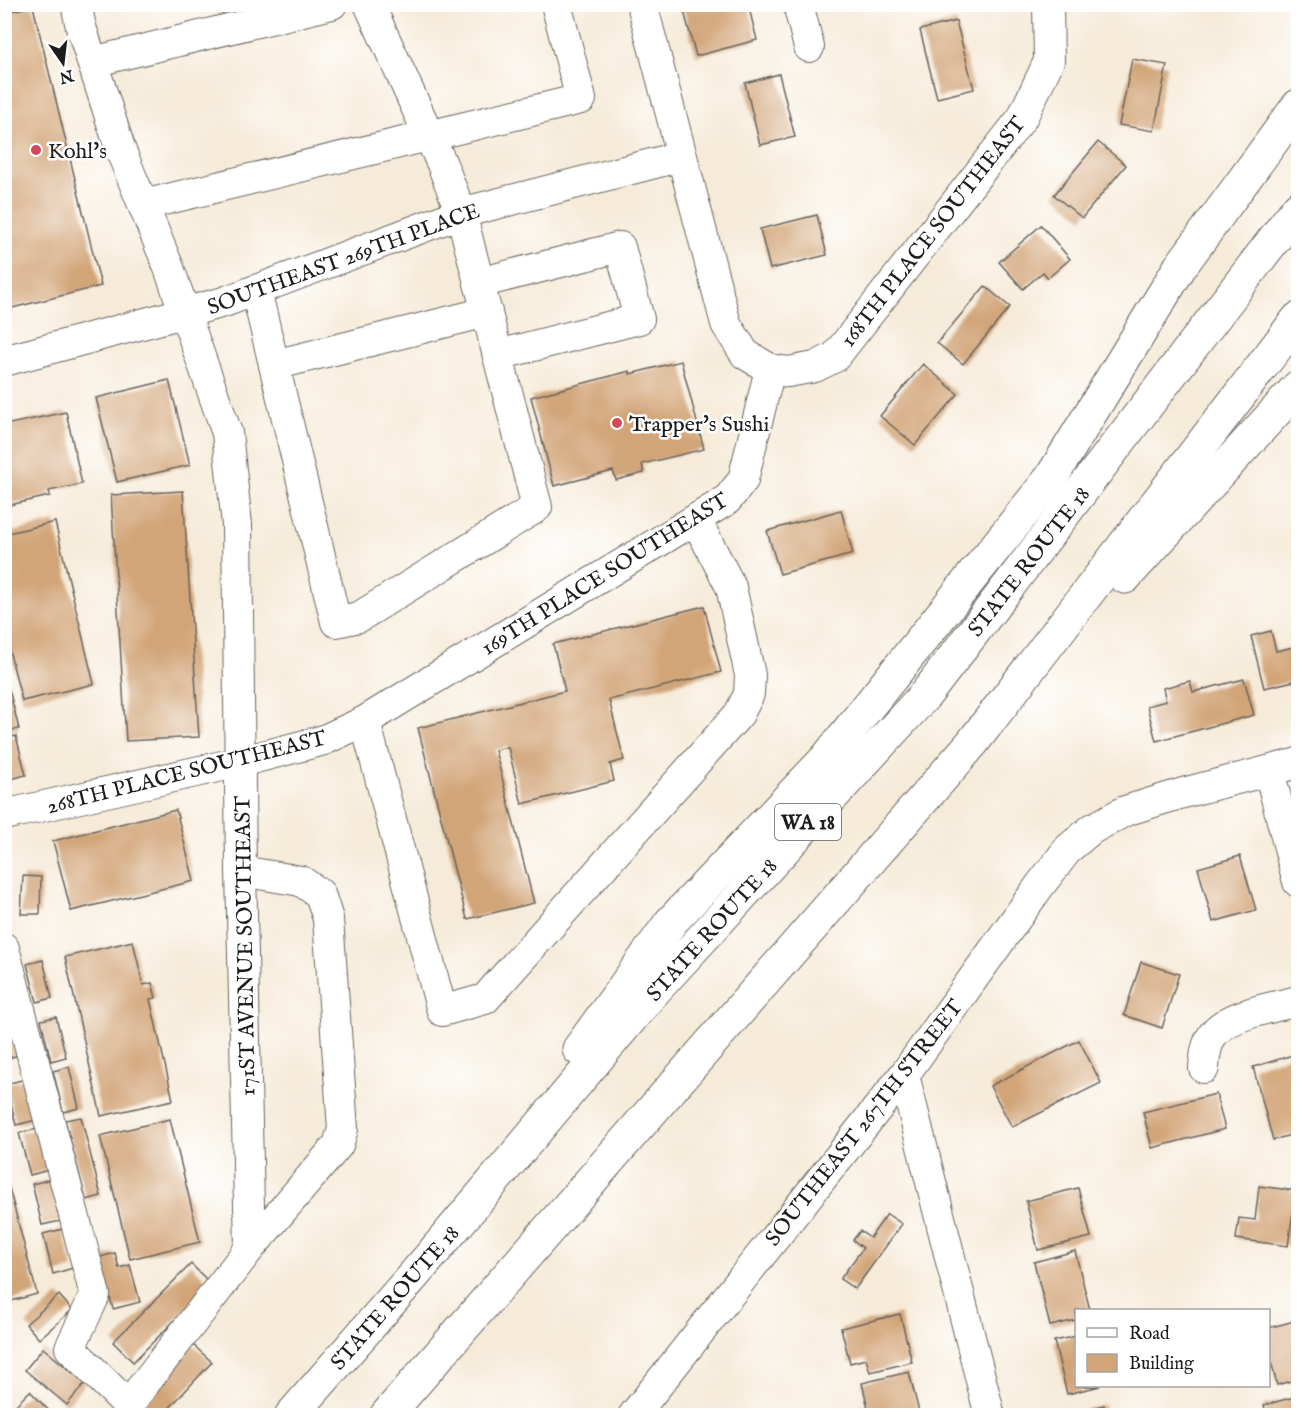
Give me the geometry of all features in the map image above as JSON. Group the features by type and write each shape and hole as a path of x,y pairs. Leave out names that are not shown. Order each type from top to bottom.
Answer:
{"highway":[{"path":"427,1260 670,922 826,759 1051,478 1180,267 1299,106"},
{"name":"STATE ROUTE 18","path":"291,1416 427,1260 654,991 926,694 1299,208"},
{"path":"974,742 1299,319"},
{"path":"386,1416 974,742 1299,387"}],"street":[{"name":"171ST AVENUE SOUTHEAST","path":"76,4 121,151 185,312 227,433 237,525 241,871 250,1248"},
{"path":"92,62 332,4"},
{"path":"256,290 336,622 359,616 537,507 461,213 369,4"},
{"path":"143,205 581,99 556,4"},
{"path":"642,4 726,324 745,354 770,369"},
{"path":"798,4 809,47"},
{"name":"168TH PLACE SOUTHEAST","path":"770,369 788,372 815,367 835,357 1022,118 1049,61 1048,5"},
{"name":"SOUTHEAST 269TH PLACE","path":"4,361 224,302 461,213 682,156"},
{"path":"479,283 620,247 639,319 498,355"},
{"path":"274,365 487,312"},
{"name":"169TH PLACE SOUTHEAST","path":"364,721 727,500 743,480 770,369"},
{"path":"364,721 442,1011 485,999 739,714 749,694 750,675 731,587 696,520"},
{"name":"268TH PLACE SOUTHEAST","path":"4,815 240,762 324,740 364,721"},
{"name":"SOUTHEAST 267TH STREET","path":"633,1416 904,1075 1069,848 1092,829 1125,811 1299,763"},
{"path":"1269,771 1299,882"},
{"path":"4,948 95,1295 70,1348 128,1405 250,1248 338,1144 343,1129 327,919 320,894 301,881 241,871"},
{"path":"1204,1068 1206,1050 1214,1033 1225,1024 1243,1016 1299,1001"},
{"path":"904,1075 990,1416"}],"building":[{"path":"682,4 748,4 757,40 696,56"},
{"name":"Kohl's","path":"33,6 101,286 4,310 4,13"},
{"path":"956,21 974,89 937,98 920,30"},
{"path":"1132,59 1167,65 1154,131 1119,125"},
{"path":"779,74 795,137 760,145 745,83"},
{"path":"1098,142 1126,165 1082,218 1054,195"},
{"path":"817,215 827,255 770,269 760,229"},
{"path":"1041,225 1070,259 1048,278 1043,272 1023,289 999,262"},
{"path":"985,286 1010,307 963,364 937,343"},
{"name":"Trapper's Sushi","path":"681,361 704,449 642,464 644,473 616,480 613,471 554,486 531,397 630,371 630,374"},
{"path":"923,364 958,394 915,445 880,416"},
{"path":"169,380 190,465 117,482 96,398"},
{"path":"66,412 82,484 49,491 50,496 5,506 5,425"},
{"path":"183,491 199,737 126,741 111,495"},
{"path":"841,510 853,554 780,574 767,531"},
{"path":"55,522 94,684 22,701 4,630 4,534"},
{"path":"704,606 721,672 609,700 624,760 610,764 614,781 522,804 508,747 495,750 534,903 467,919 418,728 565,691 553,644"},
{"path":"1271,631 1276,651 1298,646 1298,696 1294,681 1264,688 1251,636"},
{"path":"1244,679 1254,715 1156,741 1147,706 1166,701 1163,688 1190,681 1193,692"},
{"path":"9,689 19,729 4,732 4,691"},
{"path":"16,736 26,775 7,780 4,770 4,739"},
{"path":"176,810 194,881 71,911 53,841"},
{"path":"1240,856 1256,910 1213,922 1198,868"},
{"path":"23,876 41,877 40,914 21,914"},
{"path":"133,941 143,985 152,983 156,998 150,999 173,1100 101,1116 65,957"},
{"path":"43,960 52,998 37,1002 27,964"},
{"path":"1141,962 1179,974 1162,1028 1124,1015"},
{"path":"10,1015 20,1055 4,1059 4,1016"},
{"path":"56,1017 66,1057 51,1061 41,1020"},
{"path":"1079,1040 1101,1083 1012,1127 990,1086"},
{"path":"1293,1055 1298,1076 1298,1133 1273,1140 1253,1067"},
{"path":"69,1067 79,1108 63,1112 53,1071"},
{"path":"26,1079 36,1120 16,1125 6,1084"},
{"path":"1216,1094 1225,1129 1152,1148 1143,1112"},
{"path":"81,1117 101,1196 86,1200 65,1120"},
{"path":"170,1119 200,1242 130,1259 100,1136"},
{"path":"38,1129 49,1170 30,1175 19,1133"},
{"path":"4,1169 37,1294 4,1303"},
{"path":"51,1179 61,1221 42,1225 32,1184"},
{"path":"1259,1186 1296,1191 1288,1246 1236,1239 1239,1218 1255,1220"},
{"path":"1078,1188 1091,1237 1038,1250 1026,1201"},
{"path":"887,1214 902,1224 855,1289 840,1279 863,1248 853,1240 860,1231 870,1238"},
{"path":"63,1229 73,1268 53,1274 43,1234"},
{"path":"1075,1251 1090,1309 1075,1309 1075,1320 1050,1326 1034,1262"},
{"path":"115,1253 119,1268 130,1265 140,1302 113,1309 100,1257"},
{"path":"191,1264 211,1284 133,1362 113,1342"},
{"path":"59,1295 72,1310 39,1339 26,1324"},
{"path":"900,1314 912,1362 870,1372 866,1359 850,1363 841,1328"},
{"path":"1298,1320 1298,1379 1277,1385 1270,1357 1270,1327"},
{"path":"1075,1336 1075,1387 1096,1387 1067,1394 1054,1341"},
{"path":"191,1343 212,1362 162,1416 124,1416"},
{"path":"43,1348 85,1383 67,1405 25,1370"},
{"path":"909,1372 920,1416 870,1416 862,1383"},
{"path":"30,1391 54,1416 5,1416"},
{"path":"1298,1396 1298,1416 1267,1416 1264,1405"},
{"path":"1104,1405 1106,1416 1063,1415"}],"place":[{"name":"Kohl's","path":"36,150"},
{"name":"Trapper's Sushi","path":"617,423"}]}
